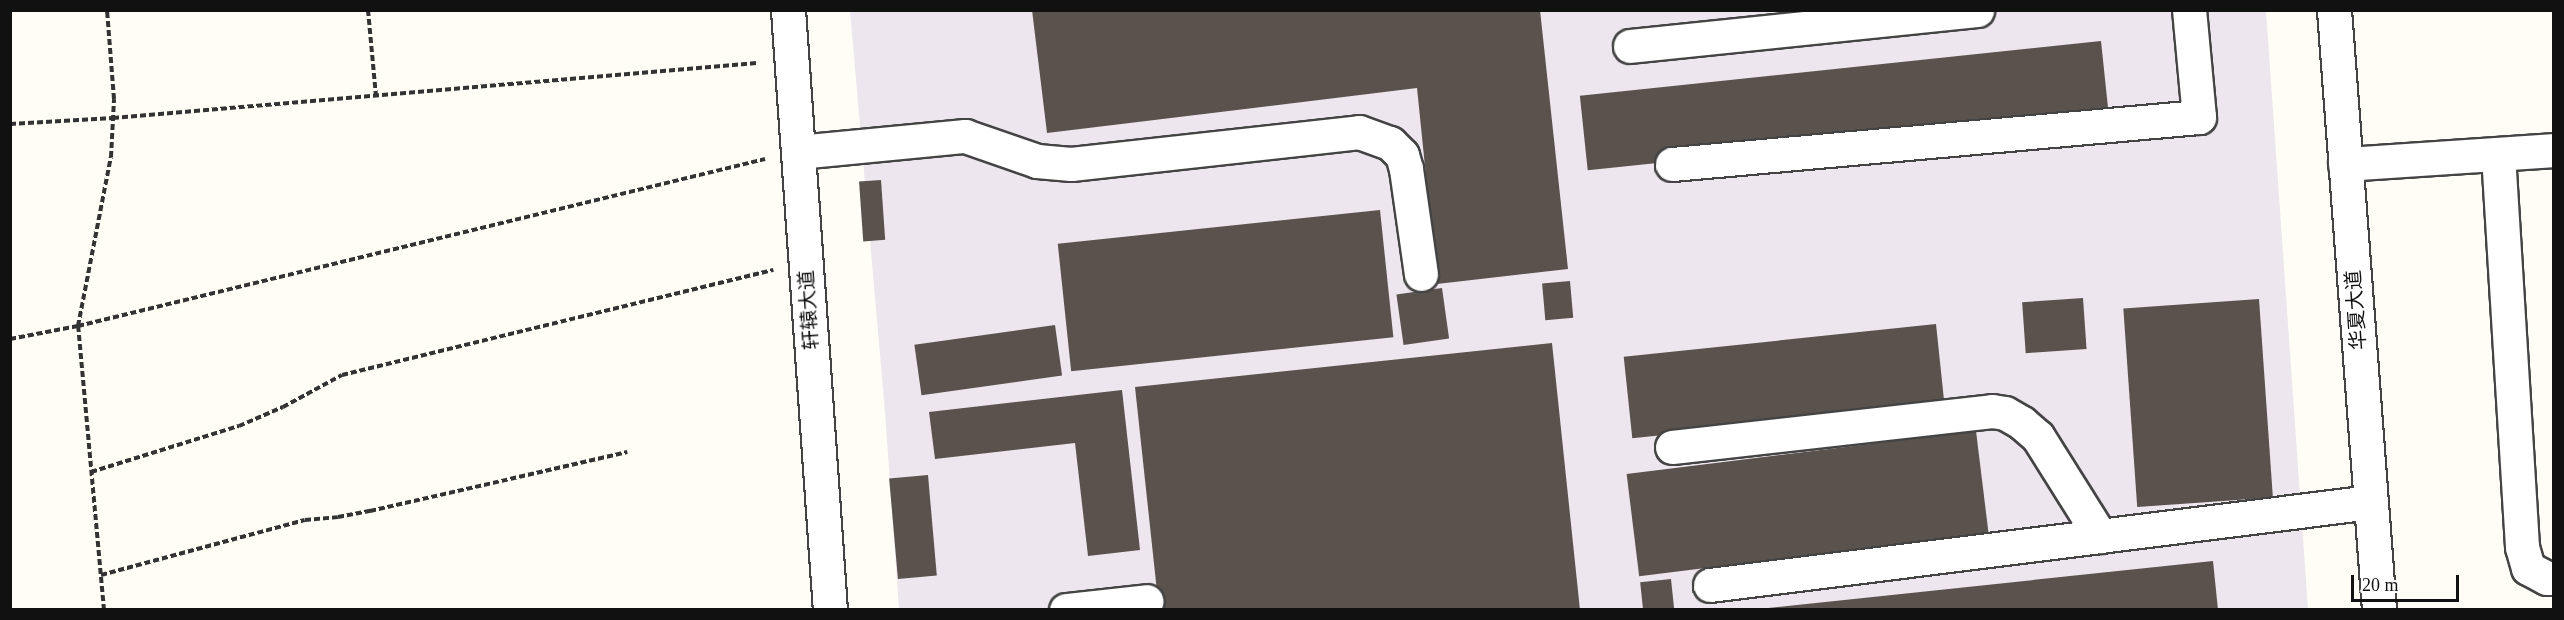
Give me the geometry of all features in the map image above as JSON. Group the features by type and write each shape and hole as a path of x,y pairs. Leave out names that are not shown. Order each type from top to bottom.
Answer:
{"street":[{"name":"轩辕大道","path":"788,10 830,609"},
{"path":"1630,45 1977,10"},
{"path":"1672,164 2199,117 2189,10"},
{"name":"华夏大道","path":"2334,10 2379,609"},
{"path":"798,152 965,136 1037,161 1071,164 1359,132 1390,143 1402,155 1406,168 1421,274"},
{"path":"2345,164 2553,150"},
{"path":"2498,154 2522,546 2529,568 2547,578 2553,578"},
{"path":"1672,447 1992,411 2005,413 2022,423 2038,437 2100,536"},
{"path":"1710,585 2371,502"},
{"path":"1066,609 1147,601"}],"path":[{"path":"104,609 78,326 111,157 114,99 107,10"},
{"path":"368,10 376,96"},
{"path":"10,124 113,118 792,60"},
{"path":"10,339 78,326 798,152"},
{"path":"91,472 239,426 283,407 342,375 806,262"},
{"path":"101,575 305,520 370,511 627,452"}],"shaded area":[{"path":"850,11 2266,11 2308,609 899,609 885,412"}],"building":[{"path":"1032,10 1540,10 1568,269 1437,284 1417,88 1047,133"},
{"path":"2101,41 2109,116 1588,170 1580,96"},
{"path":"881,180 885,240 863,241 859,182"},
{"path":"1380,210 1393,337 1071,371 1058,244"},
{"path":"1570,281 1573,318 1545,320 1542,283"},
{"path":"1442,288 1449,339 1404,345 1396,294"},
{"path":"2083,298 2087,349 2026,353 2022,302"},
{"path":"2259,299 2273,498 2137,507 2123,308"},
{"path":"1936,324 1945,406 1632,438 1624,357"},
{"path":"1055,325 1062,376 921,395 914,345"},
{"path":"1552,343 1580,610 1159,610 1135,387"},
{"path":"1122,390 1140,550 1088,556 1075,443 935,459 929,412"},
{"path":"1976,431 1989,533 1639,576 1627,474"},
{"path":"928,475 937,576 898,579 889,478"},
{"path":"2213,561 2218,610 1768,610 1768,608"},
{"path":"1671,579 1674,610 1643,610 1640,582"}]}
